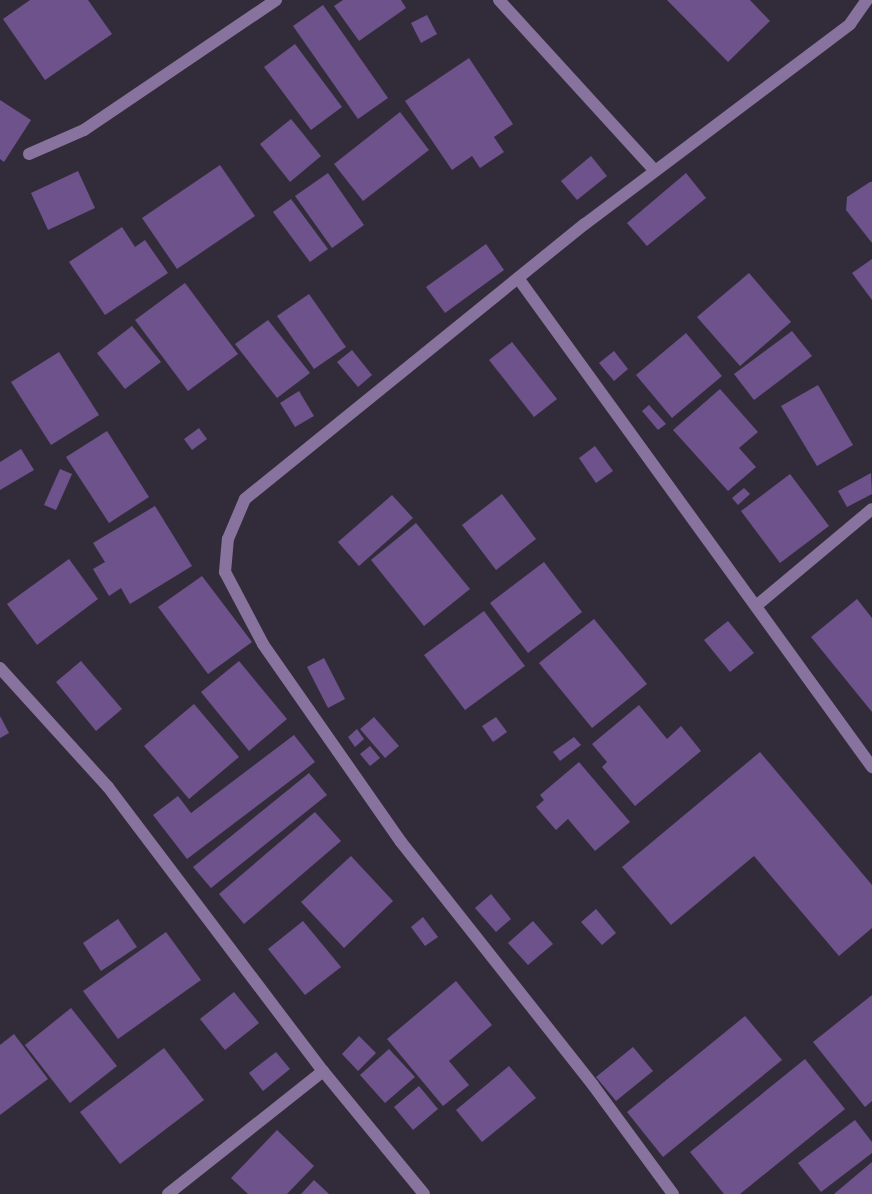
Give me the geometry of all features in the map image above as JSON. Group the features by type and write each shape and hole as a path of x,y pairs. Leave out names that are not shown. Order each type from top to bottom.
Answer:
{"street":[{"path":"29,154 84,130 276,0"},
{"path":"498,0 655,171"},
{"path":"673,1194 593,1085 401,842 263,644 225,572 228,539 245,499 518,278 655,171 850,24 867,0"},
{"path":"518,278 872,766"},
{"path":"756,606 872,509"},
{"path":"0,668 108,787 323,1072 424,1194"},
{"path":"168,1194 323,1072"}],"building":[{"path":"30,0 88,0 112,34 45,80 3,19"},
{"path":"343,0 401,0 406,8 359,41 334,6"},
{"path":"667,0 750,0 770,21 728,62"},
{"path":"323,5 388,98 358,119 293,26"},
{"path":"427,15 437,34 421,43 411,23"},
{"path":"295,44 342,107 311,130 264,67"},
{"path":"469,58 513,124 494,137 504,152 480,168 472,156 452,170 405,101"},
{"path":"0,100 31,120 4,162 0,159"},
{"path":"400,112 429,150 363,201 334,164"},
{"path":"291,119 321,156 290,182 260,144"},
{"path":"591,156 607,176 577,200 561,181"},
{"path":"220,165 255,216 177,269 142,218"},
{"path":"78,171 95,208 48,230 31,193"},
{"path":"328,173 364,225 332,248 295,196"},
{"path":"686,173 706,198 647,246 627,223"},
{"path":"872,182 872,243 846,210 847,197"},
{"path":"291,199 328,249 310,262 273,212"},
{"path":"122,227 135,247 145,240 168,273 105,315 69,262"},
{"path":"486,244 504,270 445,313 426,287"},
{"path":"872,259 872,300 852,273"},
{"path":"749,273 791,322 740,366 697,317"},
{"path":"185,283 238,354 188,391 135,320"},
{"path":"309,294 346,347 314,369 277,316"},
{"path":"268,320 310,373 277,398 235,344"},
{"path":"132,326 161,362 125,389 97,353"},
{"path":"792,331 812,356 754,400 734,374"},
{"path":"686,333 722,376 672,418 636,375"},
{"path":"512,342 557,399 534,417 489,360"},
{"path":"352,350 372,375 358,387 337,362"},
{"path":"614,351 628,369 614,381 599,363"},
{"path":"59,352 99,415 51,445 11,382"},
{"path":"818,385 853,445 817,466 781,406"},
{"path":"720,389 758,432 739,448 756,467 728,491 673,430"},
{"path":"299,391 314,416 295,427 280,403"},
{"path":"649,405 666,424 658,430 642,411"},
{"path":"199,428 207,439 192,450 184,439"},
{"path":"107,431 149,497 109,523 66,457"},
{"path":"595,446 613,471 596,483 579,458"},
{"path":"21,449 34,470 0,490 0,462"},
{"path":"60,469 72,474 56,510 44,505"},
{"path":"871,473 872,494 847,507 838,491"},
{"path":"790,474 829,526 780,563 741,511"},
{"path":"744,488 750,494 738,505 732,498"},
{"path":"502,494 536,539 496,570 462,525"},
{"path":"392,495 413,518 359,566 338,542"},
{"path":"155,506 192,566 130,604 121,588 109,596 93,569 105,562 93,543"},
{"path":"416,523 470,589 424,626 371,560"},
{"path":"69,559 98,599 37,645 7,604"},
{"path":"544,562 582,612 528,653 490,603"},
{"path":"202,576 252,642 208,674 158,607"},
{"path":"857,599 872,618 872,712 811,637"},
{"path":"484,611 525,666 465,710 424,655"},
{"path":"594,619 647,684 592,728 539,663"},
{"path":"728,621 754,653 730,672 704,640"},
{"path":"324,658 345,699 328,708 307,667"},
{"path":"81,661 122,709 96,731 56,682"},
{"path":"239,661 287,719 249,751 201,692"},
{"path":"194,704 239,757 189,799 144,746"},
{"path":"639,705 667,739 681,726 701,751 635,806 602,767 607,762 592,744"},
{"path":"0,716 9,733 0,738"},
{"path":"374,717 399,746 385,758 360,729"},
{"path":"496,717 507,732 493,742 482,726"},
{"path":"357,729 364,739 355,747 348,737"},
{"path":"294,735 315,762 187,859 153,815 178,796 191,813"},
{"path":"574,737 581,745 560,761 553,752"},
{"path":"370,746 380,758 370,766 360,754"},
{"path":"760,752 872,885 872,928 839,956 754,856 671,925 622,867"},
{"path":"579,762 630,822 595,851 568,819 556,830 536,807 544,800 540,795"},
{"path":"309,773 327,795 211,888 193,867"},
{"path":"315,812 341,841 244,924 219,894"},
{"path":"351,856 393,901 344,948 301,902"},
{"path":"491,894 511,919 496,932 475,908"},
{"path":"596,909 616,933 602,945 581,922"},
{"path":"423,917 438,937 425,946 411,927"},
{"path":"118,919 137,947 101,971 83,943"},
{"path":"303,921 341,967 305,995 268,949"},
{"path":"533,921 553,944 528,965 508,943"},
{"path":"166,932 201,980 118,1039 83,991"},
{"path":"456,981 492,1025 449,1061 469,1085 443,1106 387,1039"},
{"path":"234,992 259,1023 225,1050 200,1019"},
{"path":"872,995 872,1101 865,1107 813,1042"},
{"path":"71,1008 117,1066 70,1103 25,1045"},
{"path":"745,1016 782,1060 663,1157 627,1112"},
{"path":"14,1034 48,1079 0,1115 0,1045"},
{"path":"359,1036 376,1053 358,1071 342,1054"},
{"path":"633,1047 653,1071 616,1101 596,1077"},
{"path":"164,1048 204,1100 120,1164 80,1112"},
{"path":"389,1049 415,1077 385,1103 360,1075"},
{"path":"276,1052 290,1069 263,1091 249,1073"},
{"path":"805,1059 845,1109 740,1194 724,1194 690,1152"},
{"path":"509,1066 536,1098 482,1142 456,1110"},
{"path":"419,1086 438,1109 413,1130 394,1107"},
{"path":"855,1120 872,1142 872,1153 821,1192 798,1163"},
{"path":"277,1130 314,1166 287,1194 248,1194 231,1178"},
{"path":"872,1162 872,1194 834,1194"},
{"path":"314,1180 329,1194 301,1194"}]}
